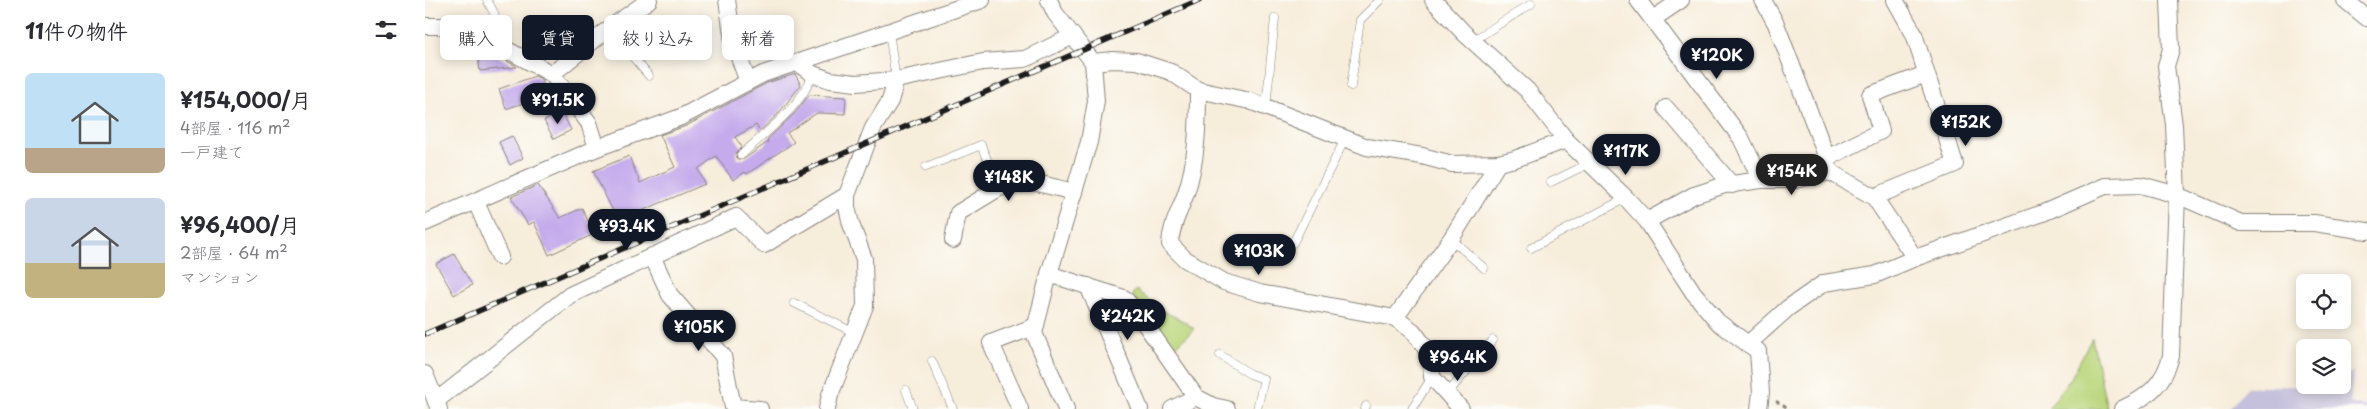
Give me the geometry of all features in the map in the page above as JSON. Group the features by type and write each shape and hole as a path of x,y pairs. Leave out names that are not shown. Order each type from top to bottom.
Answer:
{"street":[{"path":"629,15 649,0"},
{"path":"727,0 733,41 747,82"},
{"path":"1049,0 1055,13 1093,62 1096,101 1093,123 1049,274 1034,333 1066,409"},
{"path":"1434,0 1473,40 1527,90 1566,140 1647,221 1693,292 1718,322 1758,351 1761,392 1759,409"},
{"path":"1638,0 1741,138 1761,180"},
{"path":"1653,20 1681,0"},
{"path":"1763,0 1776,24 1828,165 1874,197 1915,258"},
{"path":"1874,197 1955,164 1914,34 1895,0"},
{"path":"2122,409 2141,401 2156,388 2168,370 2171,356 2177,195 2174,125 2166,66 2171,49 2169,0"},
{"path":"2345,0 2367,18"},
{"path":"425,223 597,148 681,117 763,74 972,2"},
{"path":"425,26 440,26"},
{"path":"552,74 604,34"},
{"path":"797,63 813,74 830,80 856,83 896,80 983,62 1025,59 1073,36"},
{"path":"512,51 552,74 589,123 597,148"},
{"path":"1093,62 1112,60 1137,61 1171,72 1198,90 1250,101 1367,147 1422,156 1452,164 1498,163 1515,160 1566,140"},
{"path":"1647,221 1694,195 1732,184 1761,180 1795,180 1828,165 1881,131 1870,95 1926,74"},
{"path":"827,409 829,395 865,306 864,259 851,224 847,206 847,194 873,128 889,101 896,80"},
{"path":"1198,90 1198,114 1193,166 1186,193 1171,230 1170,244 1185,259 1224,282 1260,293 1395,318 1413,331 1425,347 1431,361 1432,377 1461,409"},
{"path":"1666,108 1732,184"},
{"path":"1395,318 1451,238 1498,163"},
{"path":"953,240 958,213 999,188 1033,182 1074,192"},
{"path":"1748,344 1788,308 1824,283 1875,275 1915,258 2043,213 2105,186 2141,186 2177,195 2241,224 2314,223 2367,231"},
{"path":"425,374 437,405 571,295 736,216 764,245 847,194"},
{"path":"476,202 500,257"},
{"path":"651,256 670,295 723,356 733,407 760,409"},
{"path":"1049,274 1124,298 1139,314 1196,397 1218,408"},
{"path":"1088,286 1140,409"},
{"path":"1020,409 991,343 1036,326"},
{"path":"1172,409 1196,397"}],"lane":[{"path":"487,0 493,15"},
{"path":"1351,86 1360,20 1380,0"},
{"path":"1473,40 1531,4"},
{"path":"1266,107 1275,18"},
{"path":"889,32 896,80"},
{"path":"635,60 649,76"},
{"path":"741,155 788,112 808,86 813,74"},
{"path":"1293,243 1345,139"},
{"path":"927,167 981,145 999,188"},
{"path":"1551,182 1589,163"},
{"path":"1531,248 1625,198"},
{"path":"1451,238 1483,268"},
{"path":"794,303 855,333"},
{"path":"1447,394 1493,340"},
{"path":"1220,355 1250,374 1264,379 1257,409"},
{"path":"932,361 953,409"},
{"path":"1412,409 1432,377"},
{"path":"907,390 913,409"}],"shaded area":[{"path":"2353,372 2351,393 2351,373"},
{"path":"2296,386 2296,394 2351,394 2350,403 2367,407 2367,409 2230,409 2248,387"}],"green space":[{"path":"1136,290 1163,311 1185,322 1194,329 1172,350 1132,295"},
{"path":"2092,338 2107,409 2048,409 2071,378"}],"building":[{"path":"478,60 504,60 517,67 480,71"},
{"path":"795,74 801,85 778,114 760,131 756,125 735,137 742,147 736,153 737,159 744,159 768,142 767,140 796,112 809,95 846,97 845,114 817,113 787,133 794,142 747,174 745,172 733,180 716,156 698,169 705,184 618,221 593,171 629,156 640,183 675,167 660,135 686,126 767,83"},
{"path":"535,76 541,79 543,86 523,93 526,102 506,109 499,89"},
{"path":"562,112 571,130 554,139 544,121"},
{"path":"512,136 523,158 510,165 499,142"},
{"path":"538,185 560,218 582,208 594,234 549,255 534,222 528,225 511,197"},
{"path":"454,254 472,285 454,295 436,264"}],"railway":[{"path":"425,334 1199,0"}]}
